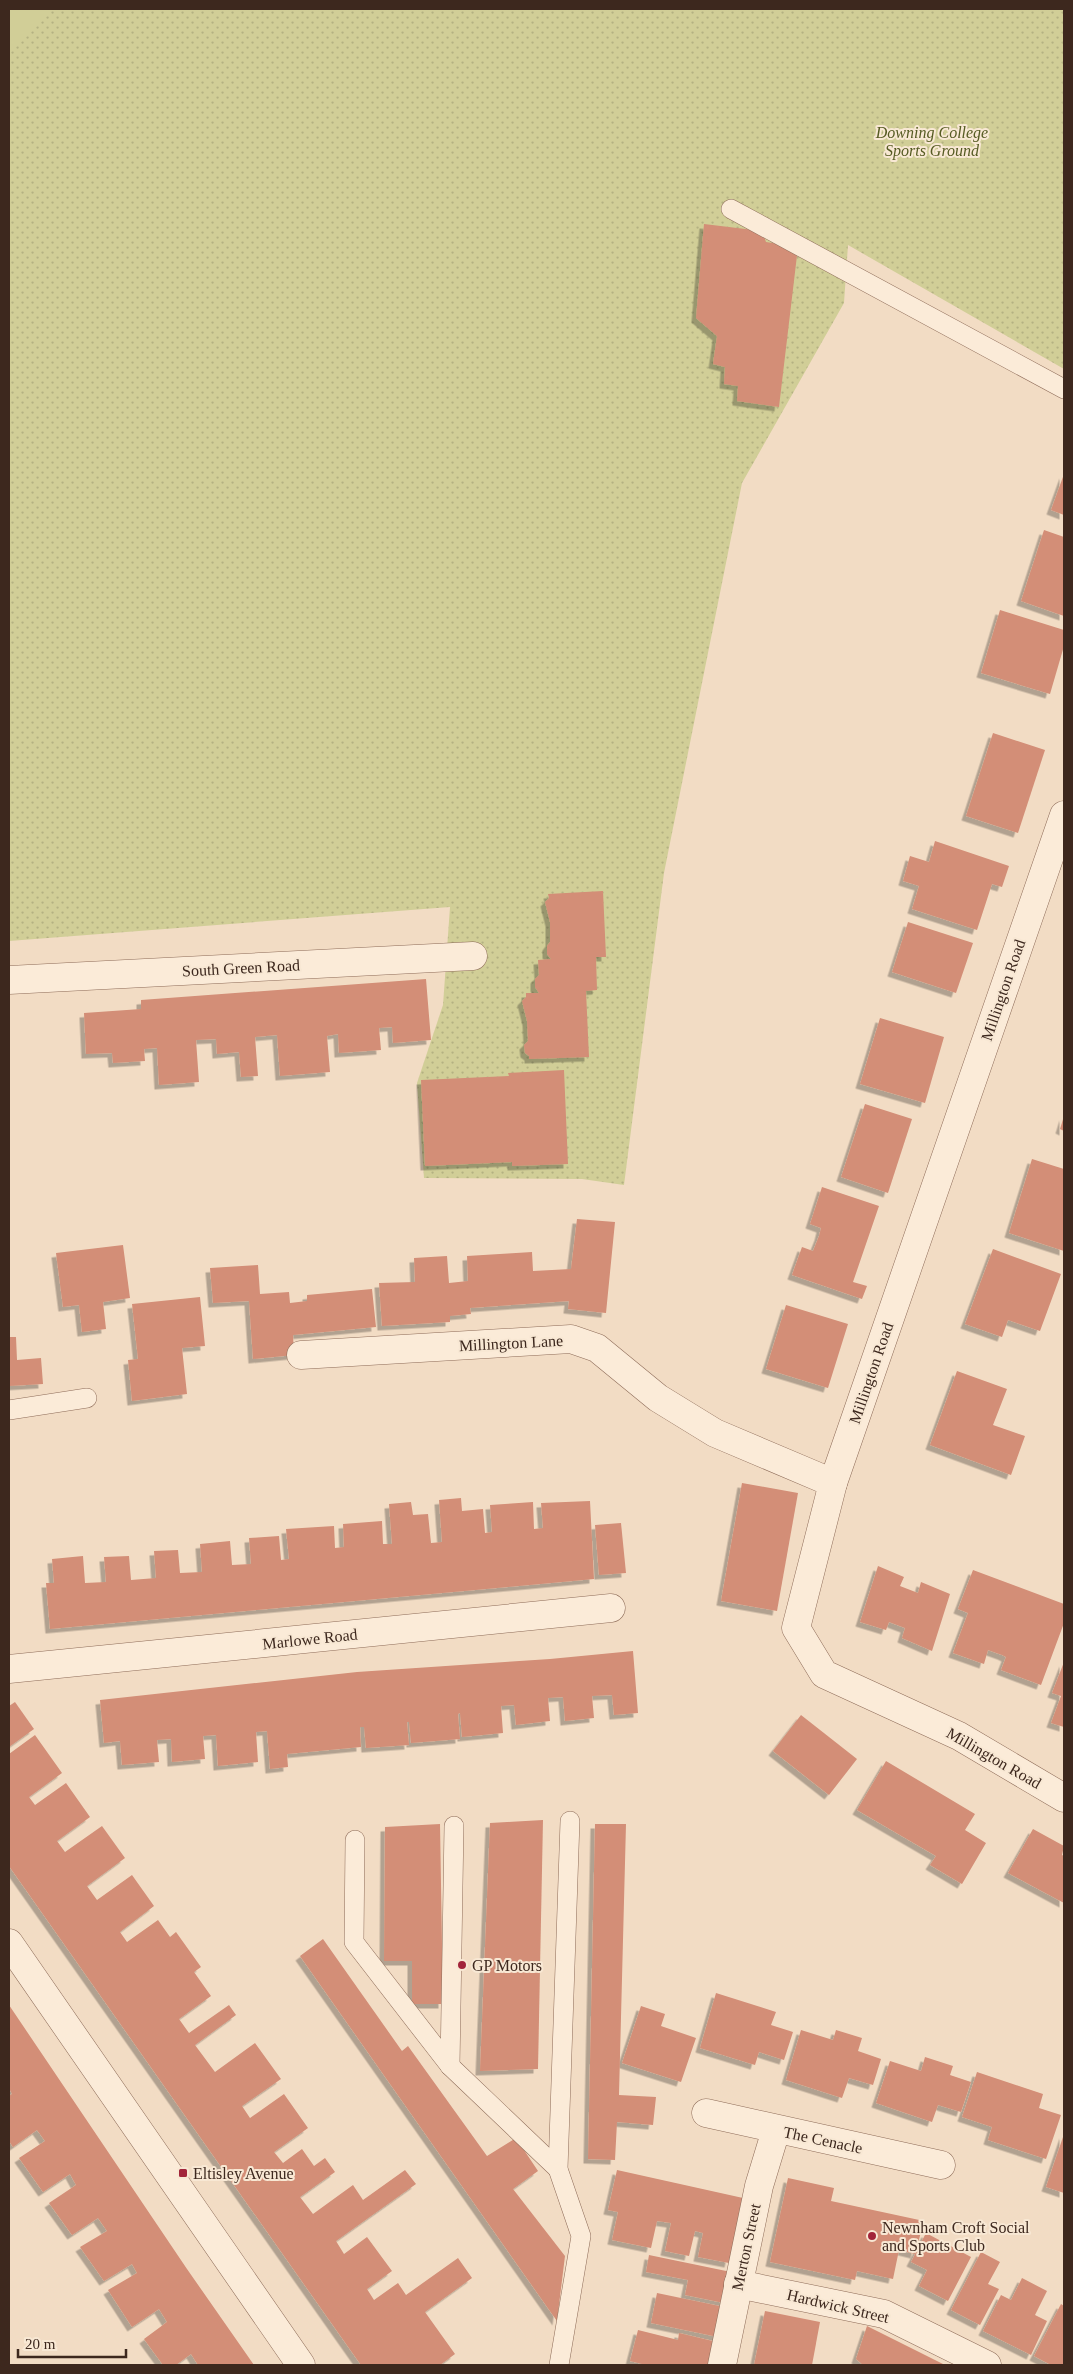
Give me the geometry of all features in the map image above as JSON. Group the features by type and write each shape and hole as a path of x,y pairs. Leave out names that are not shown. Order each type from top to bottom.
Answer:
{"street":[{"name":"Millington Road","path":"1064,815 833,1483 796,1628 824,1674 959,1736 1064,1798"},
{"name":"South Green Road","path":"9,980 473,956"},
{"name":"Millington Lane","path":"301,1356 571,1339 597,1348 658,1398 715,1433 833,1483"},
{"name":"Marlowe Road","path":"9,1669 611,1608"},
{"path":"9,1943 301,2365"},
{"name":"The Cenacle","path":"706,2113 776,2130 941,2164"},
{"name":"Merton Street","path":"722,2365 759,2186 776,2130"},
{"name":"Hardwick Street","path":"738,2284 884,2314 987,2365"}],"lane":[{"path":"731,209 1064,389"},
{"path":"9,1410 87,1398"},
{"path":"559,2365 581,2236 558,2169 570,1821"},
{"path":"450,2066 454,1826"},
{"path":"355,1840 354,1942 450,2066 558,2169"}],"green space":[{"name":"Downing College Sports Ground","path":"9,9 1064,9 1064,369 848,245 844,303 742,483 664,873 624,1185 582,1179 424,1178 417,1083 443,1005 450,907 9,941"},
{"path":"9,9 46,9 50,13 9,54"}],"building":[{"path":"704,224 762,231 766,242 798,247 779,407 737,401 738,386 724,384 725,367 713,364 717,336 696,318"},
{"path":"1064,474 1064,515 1051,510"},
{"path":"1044,530 1064,537 1064,616 1021,601"},
{"path":"1000,610 1064,630 1064,646 1050,694 981,673"},
{"path":"993,733 1045,750 1018,833 966,816"},
{"path":"935,841 1009,866 1002,887 992,884 977,930 912,909 919,886 903,881 910,856 929,862"},
{"path":"603,891 606,957 596,957 597,990 586,991 589,1057 529,1059 529,1056 525,1053 524,1045 528,1041 527,1021 522,1001 526,997 526,993 539,993 535,987 535,979 539,975 538,960 551,959 547,954 547,946 550,942 550,922 545,902 549,898 548,894"},
{"path":"908,922 973,943 956,993 892,972"},
{"path":"426,979 431,1040 393,1043 392,1027 379,1028 381,1050 339,1053 338,1034 327,1036 330,1072 280,1076 277,1035 255,1037 258,1076 241,1077 239,1052 217,1054 216,1039 196,1040 199,1082 159,1085 157,1048 144,1049 145,1061 113,1063 112,1053 86,1054 84,1013 141,1009 141,1000"},
{"path":"880,1018 944,1037 925,1103 860,1084"},
{"path":"564,1070 568,1164 512,1166 512,1162 425,1166 421,1080 509,1076 508,1073"},
{"path":"865,1104 912,1119 888,1193 841,1177"},
{"path":"1064,1116 1064,1131 1060,1129"},
{"path":"1032,1159 1064,1169 1064,1251 1009,1233"},
{"path":"822,1187 879,1206 853,1282 867,1286 862,1299 792,1275 802,1247 813,1251 819,1236 821,1228 810,1224"},
{"path":"577,1219 615,1222 606,1313 568,1309 569,1301 470,1308 471,1314 450,1316 450,1322 382,1326 379,1283 415,1282 414,1258 447,1256 449,1283 468,1281 467,1256 532,1252 533,1271 571,1269"},
{"path":"123,1245 130,1298 103,1302 106,1329 82,1332 79,1305 63,1307 56,1253"},
{"path":"993,1249 1061,1274 1040,1331 1008,1320 1002,1337 965,1324"},
{"path":"258,1265 260,1294 289,1292 290,1303 307,1301 307,1295 372,1289 376,1327 293,1335 294,1355 253,1359 249,1301 213,1303 210,1268"},
{"path":"200,1297 205,1346 182,1348 187,1394 132,1401 128,1360 138,1359 132,1304"},
{"path":"786,1305 848,1324 828,1388 766,1369"},
{"path":"9,1337 16,1337 17,1360 41,1358 43,1384 9,1386"},
{"path":"957,1371 1007,1389 993,1425 1025,1436 1011,1475 930,1445"},
{"path":"742,1483 798,1493 777,1611 721,1601"},
{"path":"461,1498 462,1511 483,1509 485,1533 492,1532 490,1505 533,1502 534,1529 543,1528 541,1503 590,1501 594,1579 50,1629 46,1583 54,1583 52,1559 83,1556 85,1583 106,1582 104,1557 129,1556 131,1580 156,1578 154,1551 178,1550 180,1573 202,1572 200,1544 230,1541 232,1565 251,1564 249,1538 279,1536 281,1560 289,1559 286,1529 334,1526 335,1548 344,1547 343,1524 382,1521 383,1544 392,1544 389,1504 411,1502 413,1515 428,1514 431,1543 442,1542 439,1500"},
{"path":"621,1523 626,1573 599,1575 595,1525"},
{"path":"878,1566 904,1577 900,1586 918,1593 921,1582 950,1594 932,1651 902,1638 905,1628 889,1622 886,1630 860,1622"},
{"path":"973,1570 1064,1604 1064,1623 1041,1685 1001,1670 1006,1657 1002,1655 988,1650 984,1664 953,1653 968,1613 958,1609"},
{"path":"633,1651 638,1713 614,1715 612,1695 592,1696 594,1718 565,1721 563,1697 548,1698 550,1721 516,1725 514,1705 501,1706 503,1733 462,1737 460,1713 458,1714 460,1739 411,1743 409,1722 407,1722 409,1745 366,1748 364,1727 360,1727 361,1747 287,1754 288,1767 270,1769 267,1731 256,1732 258,1762 218,1766 216,1735 203,1736 205,1759 172,1762 171,1739 157,1740 159,1762 122,1765 120,1741 104,1743 100,1700 357,1672 550,1659"},
{"path":"1064,1662 1064,1727 1051,1723 1061,1696 1052,1693"},
{"path":"15,1702 34,1729 9,1747 9,1706"},
{"path":"801,1715 857,1759 829,1795 773,1751"},
{"path":"35,1735 62,1773 29,1797 35,1805 66,1783 90,1817 57,1841 65,1852 102,1826 125,1858 87,1886 97,1900 132,1875 154,1906 120,1932 127,1942 158,1920 170,1937 176,1932 201,1967 194,1972 211,1996 179,2019 189,2033 229,2005 236,2015 195,2045 215,2072 255,2043 281,2079 242,2106 250,2118 284,2094 308,2128 274,2152 283,2163 302,2149 314,2166 325,2158 335,2172 300,2197 313,2214 353,2185 363,2200 405,2170 416,2184 336,2241 344,2254 367,2237 392,2271 367,2289 374,2300 398,2283 406,2295 458,2258 472,2278 425,2312 455,2354 440,2365 361,2365 9,1866 9,1754"},
{"path":"886,1761 975,1814 965,1830 986,1843 962,1884 930,1865 936,1856 857,1810"},
{"path":"543,1820 538,2069 480,2071 490,1823"},
{"path":"440,1824 443,2004 412,2004 412,1961 384,1961 385,1827"},
{"path":"595,1824 626,1824 619,2095 656,2097 653,2125 617,2122 615,2160 588,2159"},
{"path":"1033,1829 1064,1846 1062,1855 1064,1856 1064,1903 1008,1873"},
{"path":"323,1939 402,2051 408,2046 487,2156 516,2138 538,2171 513,2189 565,2256 557,2321 300,1956"},
{"path":"716,1993 776,2012 771,2025 793,2032 784,2060 759,2052 755,2065 700,2048"},
{"path":"9,2005 254,2365 198,2365 191,2354 176,2365 163,2365 144,2339 167,2322 159,2309 132,2327 108,2290 137,2273 132,2264 104,2281 80,2247 107,2231 98,2218 72,2235 49,2203 76,2185 70,2174 43,2192 19,2158 45,2141 37,2130 13,2147 9,2141 9,2096 12,2094 9,2088"},
{"path":"641,2006 665,2014 661,2026 696,2038 681,2082 622,2063"},
{"path":"801,2030 833,2040 836,2030 862,2038 858,2051 881,2059 873,2085 849,2078 842,2098 786,2080"},
{"path":"925,2057 953,2066 950,2075 971,2082 961,2112 938,2105 932,2122 876,2103 890,2061 921,2071"},
{"path":"977,2072 1043,2094 1039,2108 1061,2115 1046,2159 988,2140 992,2127 962,2117"},
{"path":"1064,2134 1064,2193 1046,2187"},
{"path":"617,2170 743,2198 729,2263 698,2257 703,2233 695,2231 689,2256 665,2251 671,2223 657,2221 651,2248 612,2240 618,2212 608,2210"},
{"path":"788,2178 834,2188 831,2201 924,2221 915,2254 899,2250 893,2279 857,2271 855,2280 770,2262"},
{"path":"926,2233 971,2257 948,2301 919,2286 927,2270 911,2262"},
{"path":"981,2252 1000,2262 988,2284 999,2289 980,2325 951,2310"},
{"path":"649,2255 731,2272 724,2303 685,2295 688,2280 646,2272"},
{"path":"1022,2278 1047,2291 1035,2315 1047,2321 1031,2355 983,2331 1001,2295 1011,2300"},
{"path":"657,2293 724,2307 718,2337 651,2323"},
{"path":"1061,2304 1064,2306 1064,2365 1051,2365 1034,2356"},
{"path":"765,2311 820,2322 812,2365 754,2365"},
{"path":"867,2326 945,2365 863,2365 856,2359"},
{"path":"638,2330 678,2340 679,2333 717,2342 711,2365 646,2365 630,2361"}],"place":[{"name":"GP Motors","path":"462,1965"},
{"name":"Eltisley Avenue","path":"183,2173"},
{"name":"Newnham Croft Social and Sports Club","path":"872,2236"}]}
